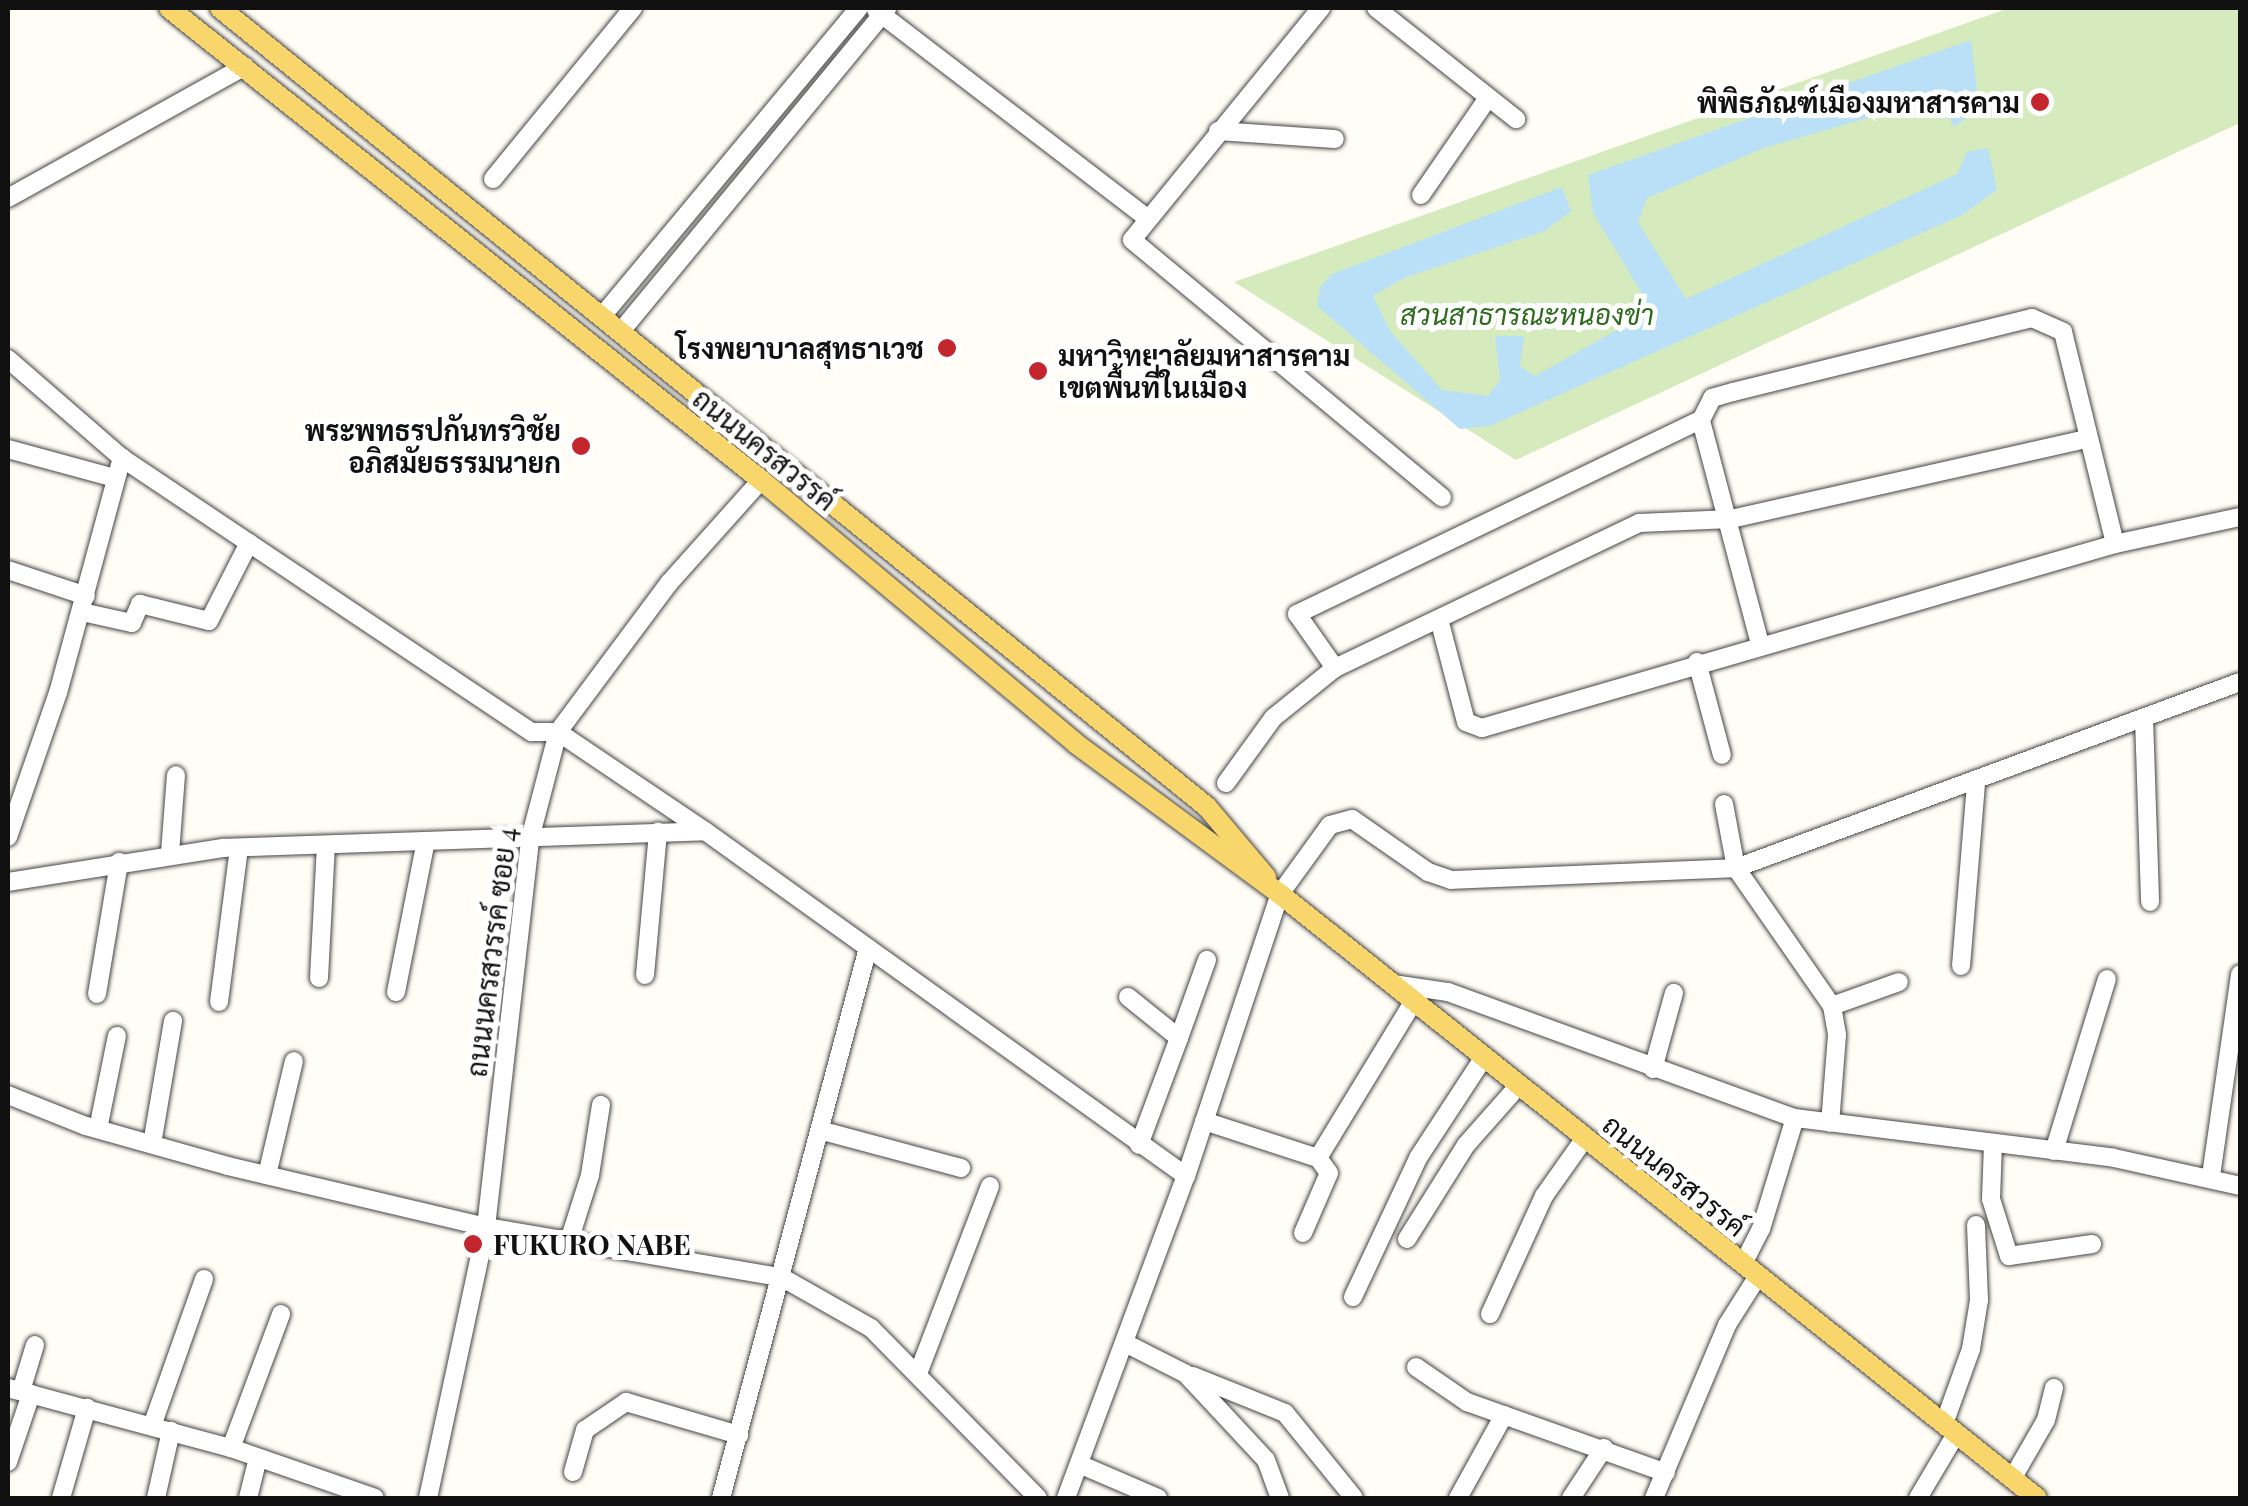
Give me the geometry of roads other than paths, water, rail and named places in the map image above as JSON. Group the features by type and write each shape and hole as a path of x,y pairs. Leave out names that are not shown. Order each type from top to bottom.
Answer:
{"main road":[{"name":"ถนนนครสวรรค์","path":"169,8 762,480 1201,842 1280,894 1950,1429 2011,1487 2037,1498"},
{"name":"ถนนนครสวรรค์","path":"220,8 603,314 1220,819 1280,894"},
{"path":"330,134 349,111"},
{"path":"1201,842 1220,819"}],"street":[{"path":"493,179 633,8"},
{"path":"603,314 858,8 886,9 1148,219"},
{"path":"1321,8 1132,240 1442,497"},
{"path":"1376,8 1516,119"},
{"path":"622,330 886,9"},
{"path":"8,198 245,66"},
{"path":"798,80 816,94"},
{"path":"1422,195 1488,98"},
{"path":"1218,132 1335,139"},
{"path":"753,135 771,148"},
{"path":"703,195 721,209"},
{"path":"1335,668 1297,614 1701,420 1712,398 2032,318 2063,332 2115,544"},
{"path":"8,359 122,458 532,732 558,732 706,831 1186,1176"},
{"path":"1701,420 1731,519 1760,644"},
{"path":"1226,783 1274,718 1335,668 1639,524 1731,519 2086,438"},
{"path":"8,449 115,478"},
{"path":"8,835 84,604 122,458"},
{"name":"ถนนนครสวรรค์ ซอย 4","path":"428,1498 486,1227 531,834 558,732 669,584 762,480"},
{"path":"1439,619 1466,722 1482,728 1697,662 2115,544 2240,518"},
{"path":"8,570 132,623 140,604 209,622 249,543"},
{"path":"1697,662 1722,756"},
{"path":"1066,1498 1186,1176 1280,894 1330,824 1341,819 1452,880 1736,868 2240,682"},
{"path":"2144,718 2150,902"},
{"path":"170,853 176,774"},
{"path":"1961,966 1976,782"},
{"path":"1724,804 1736,868 1832,1006 1836,1035 1830,1123"},
{"path":"8,882 170,853 531,834 706,831"},
{"path":"645,975 658,832"},
{"path":"396,992 426,841"},
{"path":"319,978 326,845"},
{"path":"220,1002 239,848"},
{"path":"98,994 119,862"},
{"path":"721,1498 824,1131 868,948"},
{"path":"1139,1145 1208,960"},
{"path":"2211,1176 2240,974"},
{"path":"2054,1151 2108,979"},
{"path":"1832,1006 1900,982"},
{"path":"1392,984 1448,992 1796,1118 2054,1151 2211,1176 2240,1186"},
{"path":"1652,1069 1674,993"},
{"path":"1128,997 1179,1038"},
{"path":"1318,1158 1414,1001"},
{"path":"152,1144 173,1021"},
{"path":"98,1129 117,1036"},
{"path":"1353,1297 1418,1158 1484,1057"},
{"path":"267,1175 294,1060"},
{"path":"1407,1239 1466,1144 1519,1085"},
{"path":"8,1095 98,1129 152,1144 486,1227 783,1278 871,1328 919,1372 1038,1498"},
{"path":"570,1240 601,1105"},
{"path":"1654,1498 1750,1270 1796,1118"},
{"path":"1204,1121 1318,1158 1330,1173 1304,1233"},
{"path":"824,1131 962,1168"},
{"path":"1490,1314 1544,1196 1585,1138"},
{"path":"1994,1144 1991,1199 2009,1256 2092,1244"},
{"path":"919,1372 990,1186"},
{"path":"1918,1498 1950,1429 1971,1349 1978,1300 1976,1225"},
{"path":"152,1426 204,1279"},
{"path":"231,1448 281,1314"},
{"path":"1126,1343 1186,1374 1285,1413 1354,1498"},
{"path":"8,1462 20,1391 35,1345"},
{"path":"1416,1367 1466,1402 1666,1473"},
{"path":"1186,1374 1266,1460 1280,1498"},
{"path":"2011,1487 2046,1420 2054,1388"},
{"path":"20,1391 231,1448 346,1494 375,1498"},
{"path":"573,1472 585,1430 621,1404 739,1434"},
{"path":"61,1498 87,1408"},
{"path":"1458,1498 1496,1440 1504,1415"},
{"path":"156,1498 171,1432"},
{"path":"1571,1498 1604,1448"},
{"path":"248,1498 258,1458"},
{"path":"1078,1464 1158,1498"}],"water":[{"path":"1971,40 1979,109 1954,127 1939,97 1764,148 1647,198 1638,222 1686,299 1957,174 1967,152 1988,148 1997,190 1962,215 1490,426 1460,429 1317,306 1320,287 1332,274 1562,187 1571,211 1545,231 1404,278 1373,296 1390,331 1442,390 1488,396 1500,380 1495,336 1524,336 1520,366 1535,376 1652,310 1593,213 1588,175"}],"place":[{"name":"พิพิธภัณฑ์เมืองมหาสารคาม","path":"2040,102"},
{"name":"โรงพยาบาลสุทธาเวช","path":"947,348"},
{"name":"มหาวิทยาลัยมหาสารคาม เขตพื้นที่ในเมือง","path":"1038,371"},
{"name":"พระพุทธรูปกันทรวิชัย อภิสมัยธรรมนายก","path":"581,446"},
{"name":"FUKURO NABE","path":"473,1244"}],"park label":[{"name":"สวนสาธารณะหนองข่า","path":"1527,314"}]}
